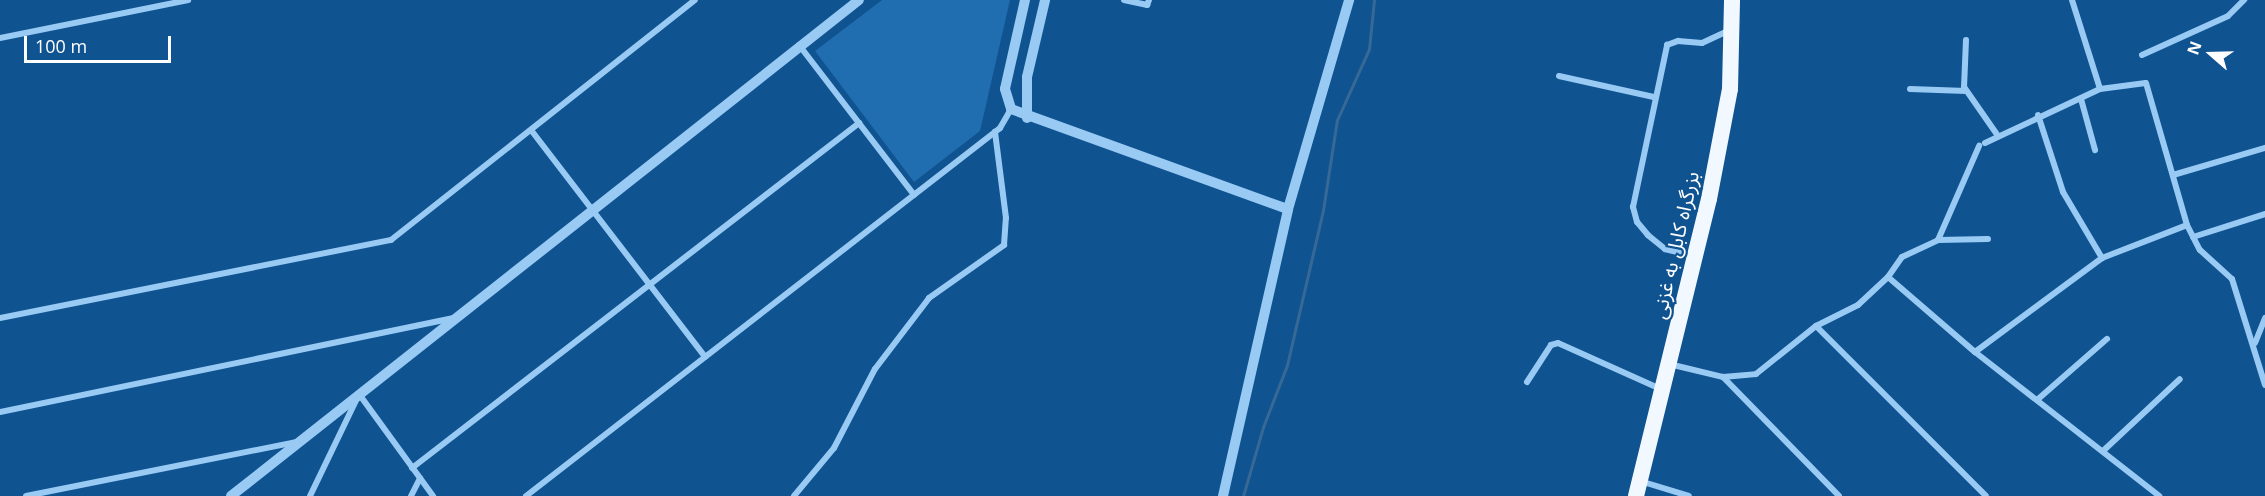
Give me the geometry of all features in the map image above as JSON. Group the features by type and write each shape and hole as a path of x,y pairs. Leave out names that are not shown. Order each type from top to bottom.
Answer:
{"highway":[{"name":"بزرگراه کابل به غزنی","path":"1638,489 1695,256 1730,89 1732,0"}],"street":[{"path":"0,38 188,0"},
{"path":"0,318 391,240 695,0"},
{"path":"231,496 799,45 859,0"},
{"path":"1025,0 1005,89 1011,109 1027,118 1288,209"},
{"path":"1027,118 1027,77 1045,0"},
{"path":"1124,0 1148,5 1149,0"},
{"path":"1222,496 1288,209 1350,0"},
{"path":"2072,0 2100,89"},
{"path":"2142,55 2228,16 2244,0"},
{"path":"1695,256 1665,249 1648,235 1633,213 1654,97 1667,45 1678,41 1702,43 1731,30"},
{"path":"1966,40 1966,91 1998,136"},
{"path":"799,45 914,195"},
{"path":"1559,76 1654,97"},
{"path":"1938,240 1982,144 2038,115 2081,99 2100,89 2146,83 2187,225 2200,250 2232,279 2263,366 2265,385"},
{"path":"1910,89 1966,91"},
{"path":"2081,99 2095,150"},
{"path":"526,496 995,132 1011,109"},
{"path":"2038,115 2063,192 2102,258"},
{"path":"412,468 859,123"},
{"path":"531,130 705,357"},
{"path":"795,496 834,448 875,369 929,297 1004,245 1006,218 995,132"},
{"path":"2173,175 2265,148"},
{"path":"2193,237 2265,214"},
{"path":"1976,352 2102,258 2187,225"},
{"path":"1669,364 1724,377 1756,374 1816,326 1858,304 1888,277 1902,257 1938,240 1988,239"},
{"path":"1888,277 1976,352 2159,496"},
{"path":"0,412 456,318"},
{"path":"2255,343 2265,318"},
{"path":"1816,326 1986,496"},
{"path":"2037,400 2107,339"},
{"path":"1527,382 1551,345 1558,343 1662,389"},
{"path":"1724,377 1839,496"},
{"path":"2103,451 2180,379"},
{"path":"359,394 433,496"},
{"path":"310,496 359,394"},
{"path":"26,496 300,442"},
{"path":"411,496 420,478"},
{"path":"1638,489 1689,496"}],"shaded area":[{"path":"882,0 1010,0 980,131 914,182 815,51"}],"waterway":[{"path":"1243,496 1263,427 1287,365 1323,210 1337,120 1369,49 1374,0"}]}
